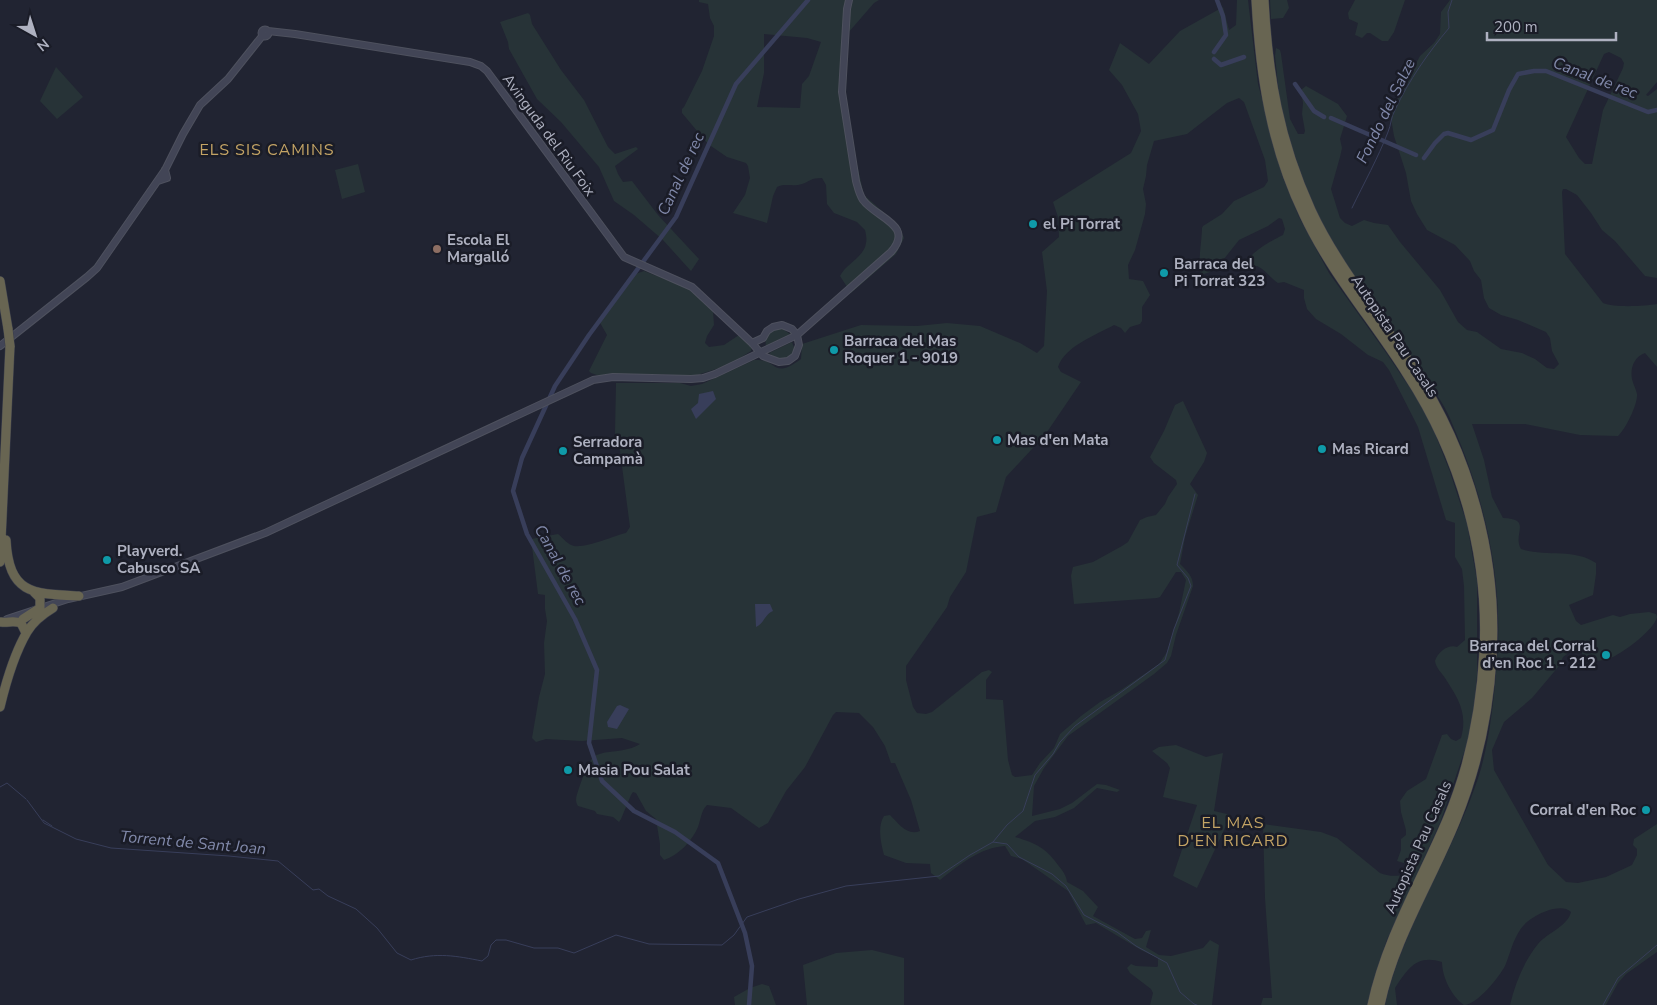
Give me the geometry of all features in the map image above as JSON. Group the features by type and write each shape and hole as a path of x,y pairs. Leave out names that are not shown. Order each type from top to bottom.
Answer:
{"highway":[{"name":"Autopista Pau Casals","path":"1256,0 1260,63 1266,99 1274,136 1286,173 1303,213 1323,252 1406,371 1440,433 1466,504 1482,582 1484,609 1482,685 1467,765 1448,817 1388,949 1372,1005"},
{"name":"Autopista Pau Casals","path":"1264,0 1271,84 1284,138 1295,173 1311,211 1330,248 1346,274 1426,388 1449,434 1476,506 1490,582 1492,655 1488,702 1477,754 1456,820 1395,955 1380,1005"},
{"path":"0,281 8,329 5,346 4,470 0,562"},
{"path":"0,495 4,470"},
{"path":"4,470 6,541 9,565 16,580 26,589 34,592 79,596"},
{"path":"2,623 20,620 40,608 40,598 34,592"},
{"path":"0,707 7,682 26,633 53,608"},
{"path":"20,620 24,625 26,633"}],"street":[{"path":"20,620 94,594 122,587 265,533 593,380 602,377 703,378 797,335 891,252 897,246 899,239 899,232 895,227 869,207 860,194 842,92 850,0"},
{"name":"Avinguda del Riu Foix","path":"5,346 97,268 165,170 200,105 228,79 266,34 282,33 470,62 481,66 492,78 624,257 692,287 762,352 763,356 779,362 788,361 797,352 799,342 797,335"},
{"path":"762,352 763,338 767,331 773,327 787,326 794,328 817,317"},
{"path":"787,326 797,335"},
{"path":"752,343 763,338"},
{"path":"2,623 40,608 79,596 94,594"}],"shaded area":[{"path":"699,0 879,0 874,3 848,33 845,112 864,195 900,227 904,238 896,254 851,293 840,276 865,248 865,230 857,222 834,213 827,204 826,185 822,178 813,179 799,185 777,187 767,223 733,213 745,195 750,178 748,166 746,163 727,157 708,144 682,113 682,109 702,71 714,36 714,26 710,18 708,4 699,2","holes":["764,34 807,38 821,42 809,76 802,84 800,108 757,107 764,73"]},
{"path":"1237,0 1248,0 1258,84 1283,178 1299,217 1329,273 1387,354 1430,421 1450,472 1467,524 1477,581 1477,675 1472,729 1440,823 1386,942 1367,1005 1261,1005 1263,998 1272,998 1265,898 1263,824 1321,832 1337,838 1380,873 1393,876 1401,875 1411,868 1407,864 1397,861 1401,850 1401,839 1406,835 1400,801 1407,791 1426,779 1442,735 1447,734 1456,741 1461,738 1463,729 1460,706 1454,692 1435,661 1444,650 1454,646 1457,647 1465,640 1462,569 1455,557 1455,523 1446,520 1418,427 1389,370 1383,362 1368,355 1341,334 1316,319 1307,309 1304,290 1284,282 1278,283 1257,266 1248,268 1246,266 1251,256 1283,235 1285,229 1282,219 1279,218 1268,226 1239,240 1220,264 1210,272 1201,275 1200,260 1203,226 1222,214 1234,201 1264,187 1268,181 1265,160 1244,102 1239,98 1227,103 1187,134 1154,141 1143,189 1146,204 1145,214 1135,250 1128,265 1129,279 1143,281 1150,295 1142,307 1142,321 1140,324 1130,327 1125,333 1121,328 1114,325 1074,347 1062,360 1058,367 1061,372 1081,382 1045,435 1006,477 996,512 977,517 966,572 950,597 947,607 906,666 906,680 913,707 917,713 926,714 932,712 982,672 989,670 992,672 986,680 986,699 1003,700 1008,760 1012,775 1015,777 1032,775 1054,748 1060,734 1100,702 1159,664 1167,652 1179,613 1186,580 1181,572 1176,572 1160,597 1157,598 1074,604 1071,576 1073,567 1093,562 1128,542 1140,520 1156,515 1165,504 1177,484 1176,480 1154,463 1150,457 1175,405 1183,401 1207,453 1204,462 1190,484 1198,495 1185,537 1180,564 1191,576 1193,586 1176,635 1171,656 1167,663 1154,674 1068,736 1044,768 1034,786 1032,816 1060,809 1072,803 1097,784 1120,790 1117,792 1097,788 1074,808 1055,817 1035,821 1015,837 1034,844 1049,854 1063,871 1067,882 1083,891 1098,907 1093,916 1135,939 1142,938 1146,931 1151,930 1146,947 1159,955 1171,956 1203,948 1210,940 1219,945 1212,1005 1150,1005 1153,993 1151,989 1130,973 1127,968 1131,964 1157,967 1158,958 1096,923 1086,925 1068,891 1022,859 1011,856 1005,846 979,853 940,880 931,873 930,864 906,863 884,855 880,830 884,816 890,815 907,831 920,831 911,800 895,763 891,763 885,746 873,727 859,713 836,712 833,715 805,767 786,791 768,823 759,828 731,808 707,805 702,812 698,827 689,842 675,855 664,860 660,855 656,819 646,811 636,793 633,792 631,795 619,822 613,817 597,814 595,811 578,806 576,802 577,795 592,758 599,754 629,749 640,744 622,738 582,741 546,739 536,742 532,738 545,674 544,643 547,621 545,595 538,594 531,539 558,534 570,544 579,546 593,544 626,533 630,527 620,451 615,433 616,383 680,383 691,386 702,384 754,360 762,360 776,367 785,368 801,359 802,344 861,325 917,326 947,323 980,326 1020,343 1037,353 1044,346 1047,291 1042,252 1059,237 1058,217 1053,202 1131,153 1141,131 1138,114 1122,85 1109,70 1120,43 1149,64 1180,31 1223,7 1229,30 1236,25"},
{"path":"1270,0 1287,0 1289,8 1283,18 1271,19"},
{"path":"1355,0 1405,0 1394,32 1388,41 1382,41 1370,33 1367,33 1362,38 1355,35 1358,23 1349,19 1348,13"},
{"path":"1450,0 1657,0 1657,82 1646,95 1648,96 1657,89 1657,278 1645,276 1615,241 1602,230 1577,195 1566,189 1563,189 1562,192 1565,254 1603,303 1622,306 1657,304 1657,367 1645,353 1638,357 1634,363 1632,367 1632,381 1637,398 1630,417 1618,436 1580,435 1525,424 1472,424 1484,460 1492,497 1503,518 1512,519 1520,524 1519,543 1521,549 1569,554 1588,558 1596,563 1593,595 1569,605 1576,621 1581,625 1613,615 1620,617 1649,612 1656,614 1657,617 1645,634 1613,657 1599,661 1588,660 1585,659 1580,650 1574,649 1563,657 1559,666 1532,698 1504,722 1492,750 1494,770 1548,865 1566,882 1578,883 1606,877 1632,865 1637,855 1637,849 1633,845 1634,839 1657,824 1657,952 1626,974 1618,983 1606,1005 1510,1005 1528,958 1542,940 1562,925 1569,917 1571,912 1560,908 1539,914 1523,926 1515,938 1502,971 1481,996 1469,1004 1464,1005 1452,992 1442,968 1442,962 1426,960 1419,962 1409,969 1395,988 1397,1005 1385,1005 1393,977 1414,922 1464,814 1480,773 1487,741 1497,661 1498,606 1495,578 1486,524 1479,497 1448,413 1412,357 1349,273 1331,241 1307,190 1281,107 1275,56 1276,48 1280,50 1281,54 1290,119 1298,134 1304,134 1305,131 1301,90 1306,86 1338,104 1347,116 1340,139 1342,148 1331,189 1340,218 1352,226 1364,220 1388,225 1440,290 1458,322 1467,330 1477,332 1501,349 1522,353 1535,359 1547,368 1554,369 1559,364 1552,351 1550,338 1546,332 1501,315 1489,308 1484,298 1481,280 1474,271 1470,261 1455,245 1427,230 1411,201 1406,173 1394,136 1390,112 1420,56 1434,43 1440,34 1441,12","holes":["1609,52 1621,58 1624,63 1623,68 1603,110 1592,164 1585,164 1566,137 1604,54"]},
{"path":"528,13 532,24 561,70 584,100 608,147 615,154 636,147 638,149 615,166 618,174 623,182 632,181 658,215 699,259 691,271 663,240 634,215 614,201 599,167 561,122 537,99 509,49 500,22"},
{"path":"56,67 83,97 57,119 40,101"},
{"path":"358,164 365,192 342,199 335,170"},
{"path":"644,271 688,288 713,311 714,325 705,343 709,347 724,345 739,335 752,346 751,351 729,365 694,376 652,374 597,375 591,373 589,371 607,335 599,321 630,276"},
{"path":"781,328 790,334 766,346 766,339 769,333"},
{"path":"792,342 795,350 786,358 775,357 769,353"},
{"path":"1176,745 1206,757 1223,753 1214,811 1231,815 1197,888 1173,876 1197,805 1163,797 1170,768 1167,763 1152,751 1159,747"},
{"path":"872,950 904,958 904,1005 807,1005 803,965 836,953"},
{"path":"762,984 769,986 776,1005 735,1005 734,997"}],"water":[{"path":"713,391 716,399 696,419 691,409 698,403 699,394"},
{"path":"755,604 770,604 773,611 756,627"},
{"path":"620,705 629,709 617,729 608,727 607,722 617,706"}],"waterway":[{"name":"Canal de rec","path":"749,1005 752,966 745,933 718,863 675,832 634,811 602,781 589,743 597,670 575,619 527,534 513,491 522,458 555,386 589,335 676,217 736,84 808,0"},
{"name":"Canal de rec","path":"1214,52 1226,35 1223,16 1217,0"},
{"name":"Fondo del Salze","path":"1352,208 1380,151 1400,99 1419,67 1449,28 1448,12 1452,0"},
{"name":"Canal de rec","path":"1214,59 1221,65 1244,57"},
{"name":"Canal de rec","path":"1424,158 1444,134 1448,133 1471,140 1493,130 1509,90 1518,74 1546,71 1648,112 1657,110"},
{"name":"Canal de rec","path":"1295,84 1314,111 1324,117"},
{"name":"Canal de rec","path":"1331,118 1416,155"},
{"path":"993,842 1007,825 1023,811 1035,775 1053,754 1060,742 1075,726 1165,660 1174,629 1191,586 1188,578 1177,565 1195,494"},
{"name":"Torrent de Sant Joan","path":"0,787 7,783 26,799"},
{"name":"Torrent de Sant Joan","path":"27,800 44,823 76,839 111,848 278,861 313,890 319,889 328,896 356,909 377,928 397,953 411,960 438,955 482,961 488,956 491,945 496,940 506,940 534,948 558,948 574,953 616,935 649,944 722,945 734,935 747,917 799,899 846,886 939,876 993,842 1007,844 1019,857 1052,874 1066,886 1084,915 1117,932 1136,946 1167,963 1180,992 1197,1005"},
{"name":"Torrent de Sant Joan","path":"43,820 52,826"},
{"path":"1603,1005 1618,978 1657,945"}],"place":[{"name":"el Pi Torrat","path":"1033,224"},
{"name":"Escola El Margalló","path":"437,249"},
{"name":"Barraca del Pi Torrat 323","path":"1164,273"},
{"name":"Barraca del Mas Roquer 1 - 9019","path":"834,350"},
{"name":"Mas d'en Mata","path":"997,440"},
{"name":"Mas Ricard","path":"1322,449"},
{"name":"Serradora Campamà","path":"563,451"},
{"name":"Playverd. Cabusco SA","path":"107,560"},
{"name":"Barraca del Corral d’en Roc 1 - 212","path":"1606,655"},
{"name":"Masia Pou Salat","path":"568,770"},
{"name":"Corral d'en Roc","path":"1646,810"}],"district":[{"name":"ELS SIS CAMINS","path":"267,150"},
{"name":"EL MAS D'EN RICARD","path":"1233,832"}]}
